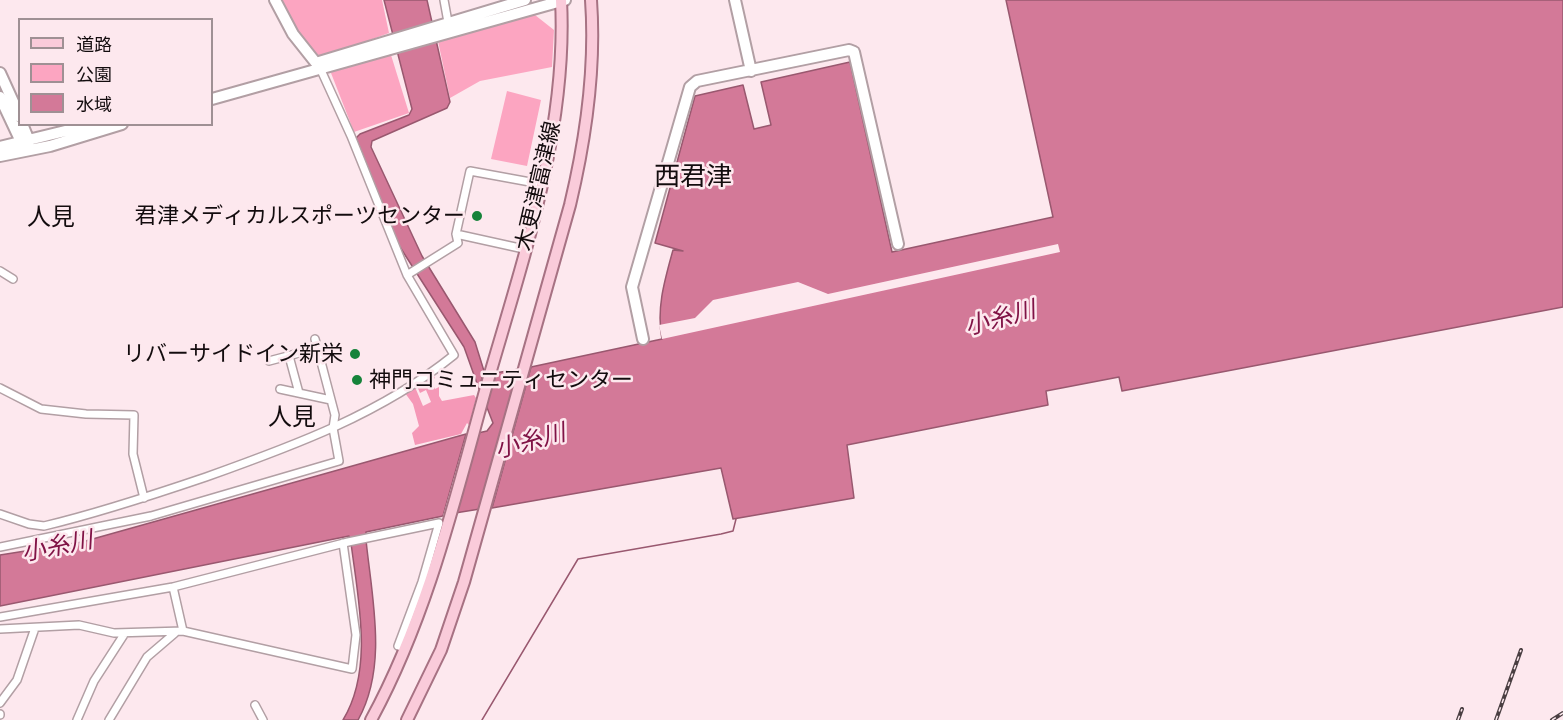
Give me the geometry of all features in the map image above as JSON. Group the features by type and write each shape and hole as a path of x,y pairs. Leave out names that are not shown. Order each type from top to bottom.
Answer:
{"main road":[{"name":"木更津富津線","path":"405,648 426,595 447,528 541,184 559,86 562,0"},
{"name":"木更津富津線","path":"407,720 441,650 482,523 581,157 590,78 591,0"},
{"path":"371,720 405,648"}],"street":[{"path":"0,514 28,524 44,526 144,498 269,454 333,428 421,381 453,355 409,273 325,75 292,34 276,0"},
{"path":"444,0 448,22"},
{"path":"437,30 448,22 525,0"},
{"path":"213,99 390,43 562,0"},
{"path":"735,0 751,70"},
{"path":"643,339 632,287 690,87 697,81 849,50 854,52 898,244"},
{"path":"213,92 318,65"},
{"path":"0,73 18,113"},
{"path":"0,97 26,145"},
{"path":"22,126 26,145"},
{"path":"0,156 26,145 88,126"},
{"path":"0,147 26,145 113,126"},
{"path":"409,273 458,243 456,234 470,171 541,184"},
{"path":"456,234 524,249"},
{"path":"0,271 13,279"},
{"path":"0,547 151,516 339,461 333,428 335,415 315,339"},
{"path":"269,361 318,348"},
{"path":"289,356 299,393"},
{"path":"0,388 41,409 86,414 134,415 133,454 144,498"},
{"path":"280,389 332,400"},
{"path":"0,617 173,587 346,542 439,523 422,582 398,646 405,648"},
{"path":"0,629 79,626 125,633 179,632 352,669 356,635 346,542"},
{"path":"173,587 179,632"},
{"path":"0,703 17,680 36,628"},
{"path":"109,720 147,657 179,632"},
{"path":"76,720 94,681 125,633"},
{"path":"255,705 263,720"}],"green space":[{"path":"279,0 382,0 389,33 318,59 292,25"},
{"path":"535,15 554,30 552,67 480,81 450,98 438,41"},
{"path":"391,55 409,113 354,132 331,73 333,69"},
{"path":"507,91 541,100 527,166 491,159"}],"shaded area":[{"path":"434,376 435,378 431,381 435,389 439,387 439,396 442,401 474,395 476,398 469,425 467,423 461,434 415,445 412,433 419,426 413,404 405,393 415,387 423,406 431,402 426,390 420,393 417,386"}],"water":[{"path":"384,0 427,0 450,102 447,108 372,141 371,147 422,256 475,342 484,371 479,389 464,347 398,244 356,138 360,134 409,115 412,109"},
{"name":"小糸川","path":"1006,0 1563,0 1563,307 1122,391 1119,377 1046,391 1048,405 847,445 854,498 733,519 721,468 492,508 531,367 662,339 660,316 664,283 673,250 683,251 655,243 695,96 743,85 754,129 771,125 761,82 850,62 892,252 1053,217"},
{"path":"519,369 480,509 455,513 478,433 487,431 493,423 486,405 495,373"},
{"name":"小糸川","path":"466,434 443,516 366,532 366,536 350,539 349,536 0,606 0,555 82,542"},
{"path":"366,540 376,632 373,677 358,720 343,720 353,700 361,656 360,610 351,543"}],"pier":[{"path":"1058,244 1060,252 662,339 659,325 695,318 713,300 798,282 828,294"},
{"path":"532,364 531,367 491,511 529,365"},
{"path":"467,432 445,519 442,520 443,516"}],"waterway":[{"path":"482,720 578,559 733,531 736,519"}],"railway":[{"path":"1496,720 1521,650"},
{"path":"1458,720 1462,709"},
{"path":"1552,720 1563,713"}],"place":[{"name":"君津メディカルスポーツセンター","path":"477,216"},
{"name":"リバーサイドイン新栄","path":"355,354"},
{"name":"神門コミュニティセンター","path":"357,380"}],"district":[{"name":"西君津","path":"693,176"},
{"name":"人見","path":"51,217"},
{"name":"人見","path":"292,417"}]}
